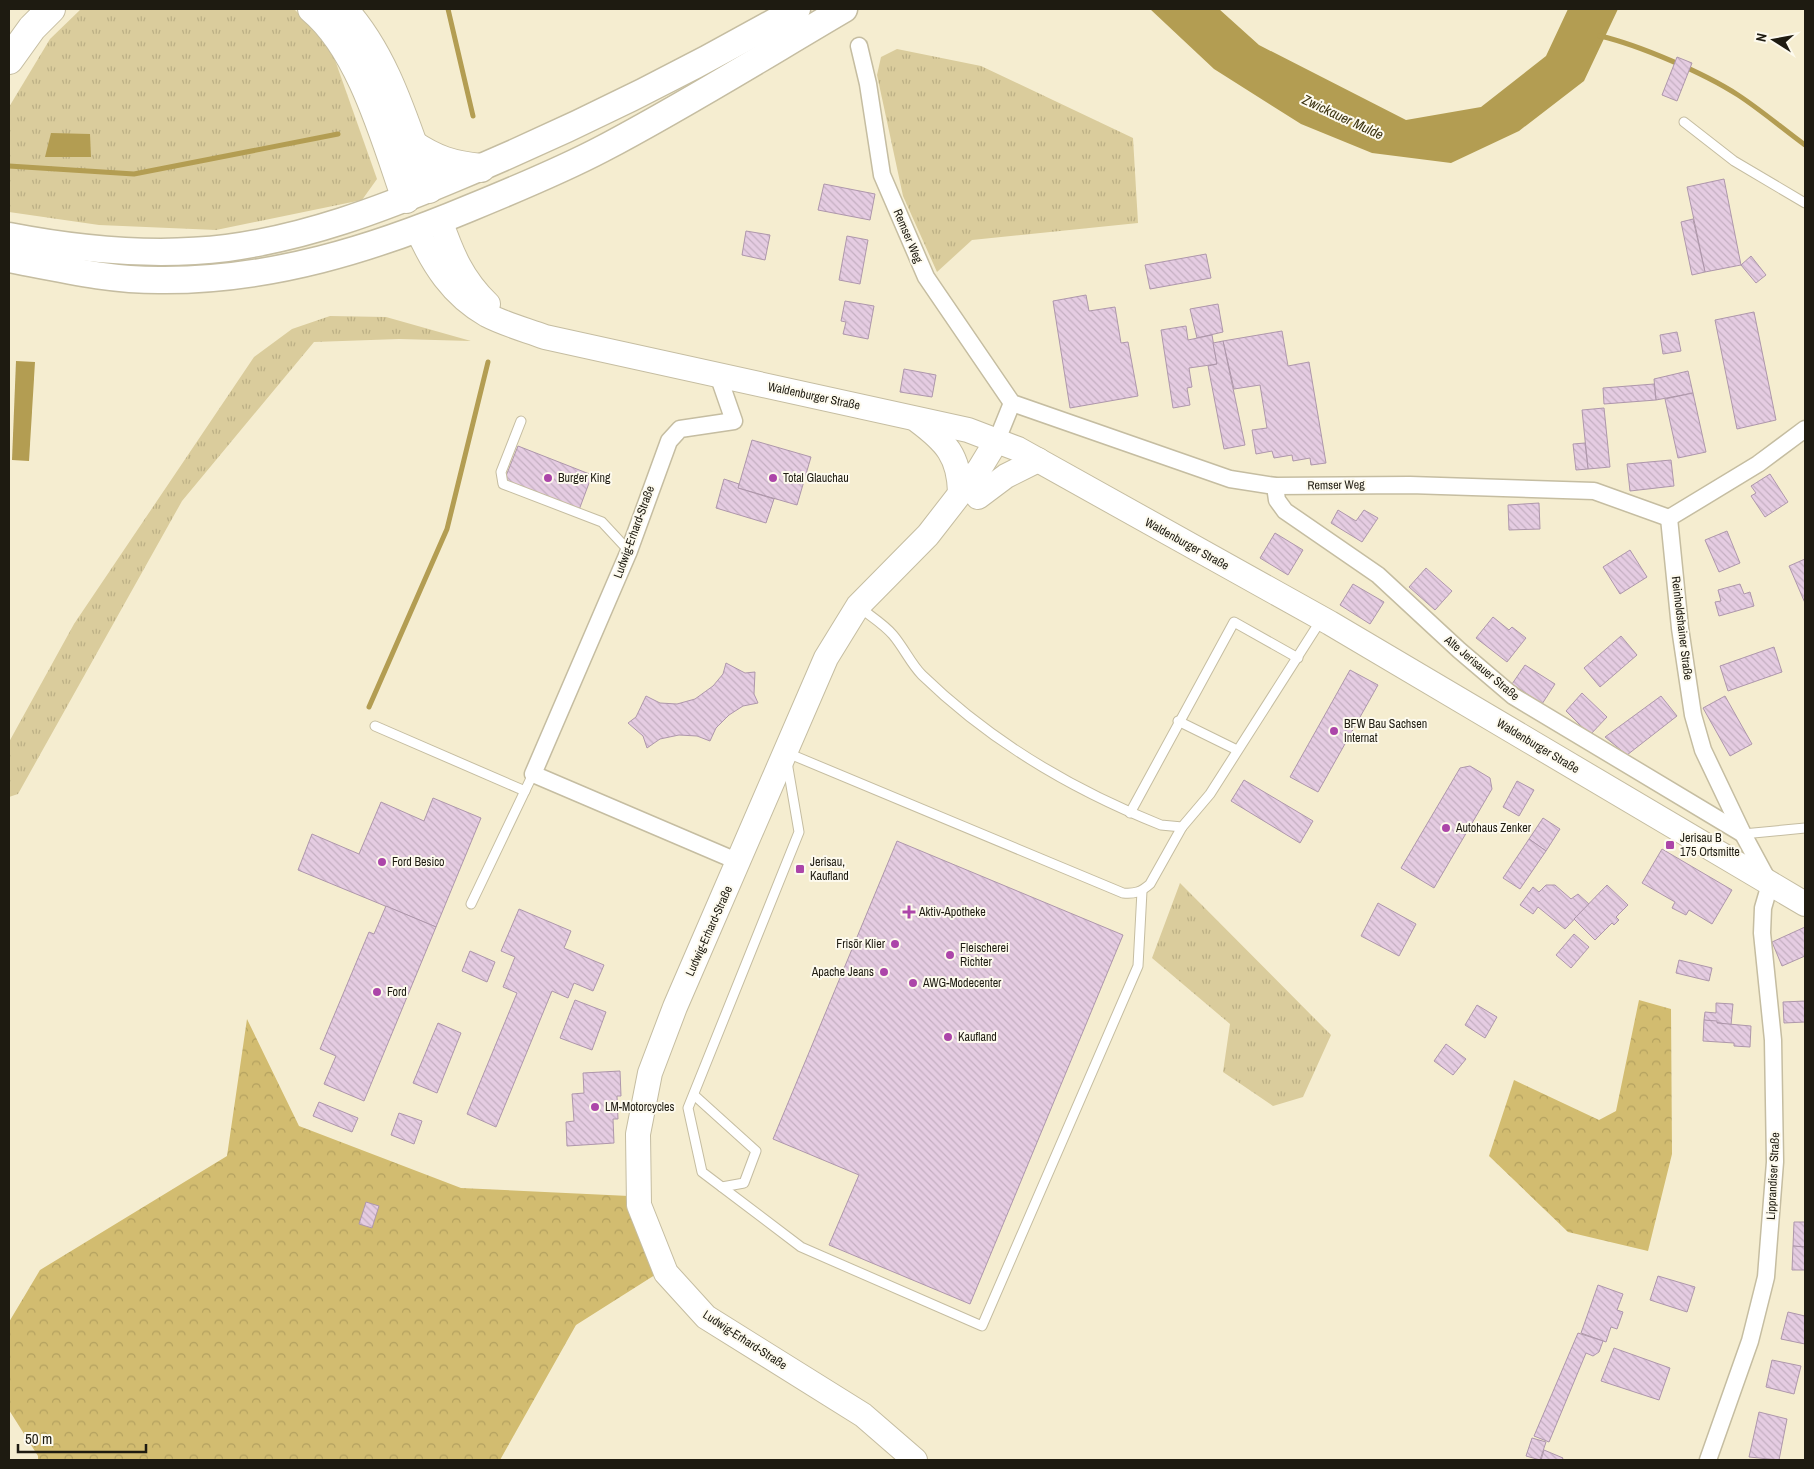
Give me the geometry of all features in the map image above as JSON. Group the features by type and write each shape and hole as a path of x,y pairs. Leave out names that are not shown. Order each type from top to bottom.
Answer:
{"highway":[{"path":"9,60 32,28 51,9"},
{"path":"312,9 345,45 417,194"},
{"path":"343,9 364,35 375,54 412,144 417,194"},
{"path":"412,144 434,158 457,165 481,168"}],"main road":[{"path":"10,248 190,251 226,248 305,233 417,194 481,168 583,122 797,9"},
{"path":"10,248 125,280 204,279 268,271 326,259 429,225 600,150 844,9"},
{"path":"417,194 429,225"}],"street":[{"name":"Remser Weg","path":"859,46 868,84 882,175 926,277 1012,403 1230,479 1275,486 1410,485 1594,491 1669,518"},
{"name":"Waldenburger Straße","path":"429,225 478,294 512,324 566,343 968,430 1002,442 1038,460 1322,619 1805,904"},
{"name":"Ludwig-Erhard-Straße","path":"533,774 629,551 669,441 680,429 734,421 718,375"},
{"path":"1002,442 1012,403"},
{"path":"912,418 940,437 947,445 969,494 1038,460"},
{"path":"1669,518 1758,464 1805,429"},
{"name":"Ludwig-Erhard-Straße","path":"915,1460 863,1415 706,1318 666,1273 639,1205 638,1134 650,1073 675,1007 739,862 817,674 858,606 969,494 1002,442"},
{"name":"Alte Jerisauer Straße","path":"1275,486 1277,500 1285,511 1378,575 1459,650 1513,696 1743,834"},
{"name":"Reinholdshainer Straße","path":"1669,518 1680,628 1693,715 1704,750 1743,834 1770,884"},
{"path":"533,774 739,862"},
{"name":"Lipprandiser Straße","path":"1708,1460 1750,1341 1766,1278 1776,1162 1773,1040 1762,933 1763,908 1770,884"}],"lane":[{"path":"1684,122 1734,161 1805,203"},
{"path":"521,421 501,472 504,484 602,522 629,551"},
{"path":"858,606 893,635 921,674 951,701 1019,754 1091,796 1161,825 1182,827"},
{"path":"785,752 1123,893 1134,894 1142,891 1150,884 1182,827 1210,794 1322,619"},
{"path":"1130,813 1234,622 1298,658"},
{"path":"1178,722 1237,750"},
{"path":"375,726 525,791"},
{"path":"785,752 799,832 688,1108 702,1172 801,1247 982,1326 1138,966 1142,891"},
{"path":"471,904 533,774"},
{"path":"1743,834 1805,828"},
{"path":"694,1095 756,1151 744,1182 722,1187"}],"green space":[{"path":"81,9 294,9 329,43 377,179 362,200 216,230 99,225 9,212 9,107 50,39"},
{"path":"897,49 981,66 1133,138 1138,223 972,240 937,272 903,196 877,75 881,57"},
{"path":"330,316 386,317 471,341 399,339 314,342 182,501 18,794 9,797 9,742 74,624 254,357 292,329"},
{"path":"1180,883 1331,1035 1303,1097 1273,1106 1223,1072 1230,1024 1152,958"},
{"path":"1639,1000 1671,1009 1672,1154 1648,1251 1568,1232 1489,1156 1514,1080 1599,1120 1616,1111"},
{"path":"247,1019 299,1126 461,1188 629,1196 658,1273 576,1325 500,1460 38,1460 38,1456 9,1410 9,1322 40,1270 227,1156"}],"water":[{"name":"Zwickauer Mulde","path":"1150,9 1219,9 1259,45 1406,120 1481,107 1546,56 1568,9 1618,9 1584,81 1519,131 1451,163 1372,153 1301,124 1214,69"},
{"path":"51,133 90,134 91,157 45,157"},
{"path":"16,361 35,362 29,461 12,460"}],"building":[{"path":"1677,57 1692,63 1677,101 1662,95"},
{"path":"1724,179 1741,265 1705,272 1687,187"},
{"path":"824,184 875,194 870,220 818,210"},
{"path":"1693,219 1705,272 1692,275 1681,222"},
{"path":"746,231 770,235 765,260 742,255"},
{"path":"847,236 868,240 860,284 839,280"},
{"path":"1206,254 1211,278 1150,289 1145,265"},
{"path":"1751,256 1766,275 1756,283 1741,265"},
{"path":"1086,295 1089,311 1115,307 1121,343 1128,342 1138,396 1070,408 1053,301"},
{"path":"845,301 874,306 868,339 843,334 846,322 841,321"},
{"path":"1218,304 1223,332 1197,338 1190,309"},
{"path":"1754,312 1776,420 1737,429 1715,320"},
{"path":"1186,326 1188,340 1212,335 1217,364 1189,368 1192,387 1187,388 1190,405 1173,408 1161,330"},
{"path":"1282,331 1288,366 1309,362 1326,463 1311,465 1310,458 1293,461 1292,455 1274,458 1272,451 1256,454 1252,430 1267,428 1260,385 1234,389 1223,341"},
{"path":"1677,332 1681,351 1663,354 1660,335"},
{"path":"1223,341 1245,445 1224,449 1208,366 1217,364 1213,343"},
{"path":"904,369 936,375 932,397 900,392"},
{"path":"1688,371 1693,393 1656,400 1654,379"},
{"path":"1654,384 1656,400 1604,404 1603,388"},
{"path":"1693,393 1706,452 1678,458 1665,399"},
{"path":"1604,408 1610,467 1588,469 1582,410"},
{"path":"752,440 811,457 797,505 738,488"},
{"path":"1585,443 1588,469 1576,470 1573,444"},
{"name":"Burger King","path":"518,446 592,475 579,510 504,481"},
{"path":"1671,460 1674,486 1630,491 1627,464"},
{"path":"1770,474 1788,502 1765,517 1751,496 1756,493 1751,486"},
{"path":"724,479 739,484 738,488 774,499 766,523 716,508"},
{"path":"1539,503 1540,529 1509,530 1508,505"},
{"path":"1338,510 1356,521 1364,510 1378,518 1362,542 1331,523"},
{"path":"1727,531 1740,563 1719,572 1705,540"},
{"path":"1275,533 1303,550 1288,575 1260,558"},
{"path":"1630,550 1647,577 1620,594 1603,567"},
{"path":"1805,559 1805,603 1789,566"},
{"path":"1426,568 1452,591 1435,610 1409,587"},
{"path":"1353,584 1384,602 1370,624 1340,605"},
{"path":"1740,584 1744,594 1750,592 1754,606 1719,616 1715,602 1721,601 1718,590"},
{"path":"1493,617 1509,630 1512,627 1526,638 1507,662 1476,638"},
{"path":"1621,636 1637,655 1600,687 1584,668"},
{"path":"1774,647 1782,672 1728,691 1720,666"},
{"path":"726,663 745,673 755,672 754,694 758,703 743,706 729,715 716,728 710,741 697,736 679,735 660,739 647,748 643,736 628,723 636,717 646,696 660,703 677,704 695,699 713,686 723,674"},
{"path":"1525,665 1555,684 1542,704 1512,684"},
{"name":"BFW Bau Sachsen Internat","path":"1350,670 1378,685 1318,792 1290,777"},
{"path":"1582,693 1607,717 1590,735 1566,711"},
{"path":"1661,696 1677,716 1627,755 1605,737"},
{"path":"1725,696 1752,744 1730,756 1703,708"},
{"name":"Autohaus Zenker","path":"1470,766 1490,778 1492,789 1434,888 1401,868 1460,768"},
{"path":"1244,780 1313,821 1300,843 1231,801"},
{"path":"1517,781 1534,790 1519,816 1503,807"},
{"name":"Ford Besico","path":"433,798 481,818 436,927 298,870 312,834 359,854 381,802 424,821"},
{"path":"1543,818 1560,829 1546,851 1529,839"},
{"path":"1529,839 1546,851 1520,889 1503,878"},
{"name":"Kaufland","path":"897,841 1123,935 970,1304 829,1245 859,1175 773,1139"},
{"path":"1662,849 1732,890 1712,924 1689,910 1686,915 1672,908 1675,902 1642,883"},
{"path":"1546,885 1555,885 1571,899 1578,894 1589,904 1565,929 1538,907 1533,914 1520,905 1533,887 1539,892"},
{"path":"1607,885 1628,905 1616,917 1619,920 1614,925 1612,923 1595,940 1574,919"},
{"path":"1378,903 1416,924 1399,956 1361,936"},
{"name":"Ford","path":"386,906 436,927 364,1101 324,1084 336,1056 320,1049 369,932 374,934"},
{"path":"519,909 571,931 564,948 604,965 593,991 574,983 568,998 552,991 496,1127 467,1114 517,993 503,987 515,957 501,951"},
{"path":"1805,927 1805,956 1782,966 1772,942"},
{"path":"1574,934 1589,947 1571,968 1556,955"},
{"path":"470,951 495,962 487,982 462,971"},
{"path":"1679,960 1712,968 1709,981 1676,973"},
{"path":"575,1000 606,1012 592,1050 560,1038"},
{"path":"1805,1001 1805,1022 1784,1023 1783,1002"},
{"path":"1716,1003 1733,1004 1731,1025 1704,1020 1705,1012 1716,1013"},
{"path":"1477,1005 1497,1017 1485,1038 1465,1025"},
{"path":"1704,1020 1751,1026 1750,1047 1734,1046 1734,1043 1703,1041"},
{"path":"438,1023 461,1033 437,1093 413,1083"},
{"path":"1446,1044 1466,1059 1453,1075 1434,1061"},
{"name":"LM-Motorcycles","path":"620,1071 621,1096 617,1096 618,1119 613,1119 614,1143 567,1146 566,1122 574,1121 572,1094 584,1093 583,1073"},
{"path":"319,1102 358,1118 352,1132 313,1116"},
{"path":"399,1113 422,1121 414,1144 391,1135"},
{"path":"366,1202 379,1206 372,1228 359,1224"},
{"path":"1794,1222 1805,1222 1805,1247 1793,1246"},
{"path":"1793,1246 1805,1247 1805,1270 1792,1270"},
{"path":"1658,1276 1695,1287 1687,1312 1650,1300"},
{"path":"1598,1285 1623,1294 1617,1310 1623,1312 1617,1329 1611,1327 1606,1342 1581,1333"},
{"path":"1788,1312 1805,1316 1805,1344 1781,1339"},
{"path":"1578,1333 1603,1341 1599,1352 1593,1356 1586,1353 1549,1442 1534,1436"},
{"path":"1614,1348 1670,1368 1659,1400 1601,1381"},
{"path":"1772,1360 1801,1366 1794,1394 1766,1387"},
{"path":"1759,1412 1787,1419 1779,1460 1749,1457"},
{"path":"1532,1438 1546,1442 1540,1460 1526,1456"},
{"path":"1544,1450 1563,1458 1562,1460 1541,1460"}],"waterway":[{"path":"448,9 473,116"},
{"path":"1600,36 1652,53 1708,78 1747,101 1805,145"},
{"path":"9,166 134,174 338,134"},
{"path":"369,707 447,529 488,362"}],"place":[{"name":"Burger King","path":"548,478"},
{"name":"Total Glauchau","path":"773,478"},
{"name":"BFW Bau Sachsen Internat","path":"1334,731"},
{"name":"Autohaus Zenker","path":"1446,828"},
{"name":"Jerisau B 175 Ortsmitte","path":"1670,845"},
{"name":"Ford Besico","path":"382,862"},
{"name":"Jerisau, Kaufland","path":"800,869"},
{"name":"Aktiv-Apotheke","path":"909,912"},
{"name":"Frisör Klier","path":"895,944"},
{"name":"Fleischerei Richter","path":"950,955"},
{"name":"Apache Jeans","path":"884,972"},
{"name":"AWG-Modecenter","path":"913,983"},
{"name":"Ford","path":"377,992"},
{"name":"Kaufland","path":"948,1037"},
{"name":"LM-Motorcycles","path":"595,1107"}]}
